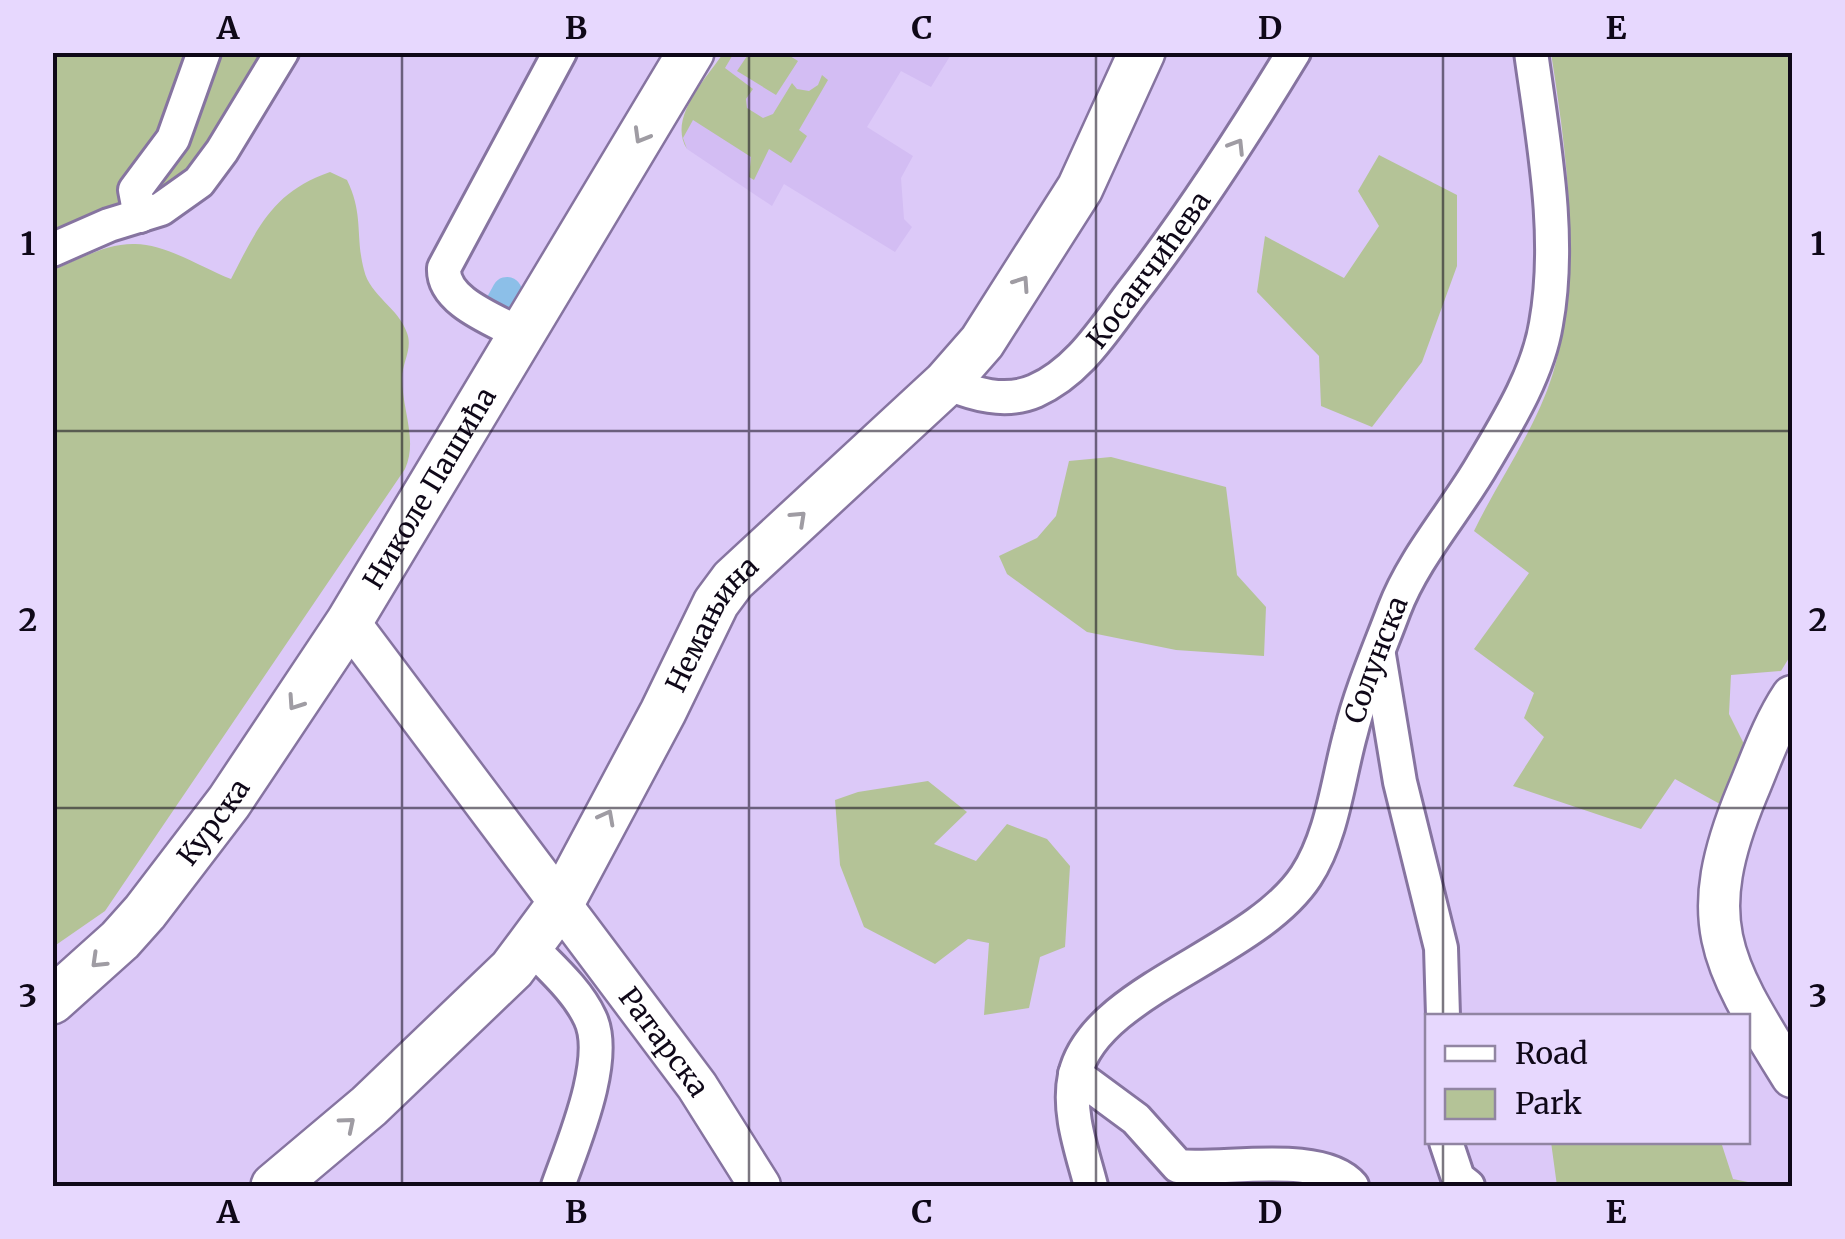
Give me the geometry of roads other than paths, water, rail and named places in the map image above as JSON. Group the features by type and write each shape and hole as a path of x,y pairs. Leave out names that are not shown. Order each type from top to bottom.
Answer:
{"main road":[{"name":"Николе Пашића","path":"349,622 692,52"},
{"name":"Немањина","path":"274,1186 383,1092 512,969 530,946 561,904 716,603 771,544 946,382 982,342 1080,188 1142,52"},
{"name":"Курска","path":"52,1001 120,940 170,882 229,802 349,622"}],"street":[{"path":"140,216 135,196 138,182 163,156 173,138 204,52"},
{"path":"52,250 109,224 161,209 198,182 222,151 282,52"},
{"path":"522,335 455,296 446,284 444,268 560,52"},
{"name":"Косанчићева","path":"946,382 979,394 1011,397 1036,390 1077,362 1171,243 1232,155 1294,52"},
{"name":"Солунска","path":"1091,1186 1073,1118 1075,1074 1099,1031 1128,1004 1249,932 1306,876 1321,845 1352,728 1401,590 1472,484 1518,404 1546,326 1551,262 1549,204 1531,52"},
{"path":"349,622 561,904"},
{"path":"1379,651 1400,782 1441,948 1443,1014"},
{"path":"1792,696 1778,716 1728,839 1717,906 1728,962 1792,1077"},
{"name":"Ратарска","path":"561,904 697,1086 760,1186"},
{"path":"530,946 578,998 594,1028 592,1087 558,1186"},
{"path":"1075,1074 1136,1119 1178,1166 1206,1169 1261,1164 1314,1168 1337,1174 1352,1186"},
{"path":"1447,1144 1458,1178 1468,1186"}],"waterway":[{"path":"501,303 507,292"}]}
